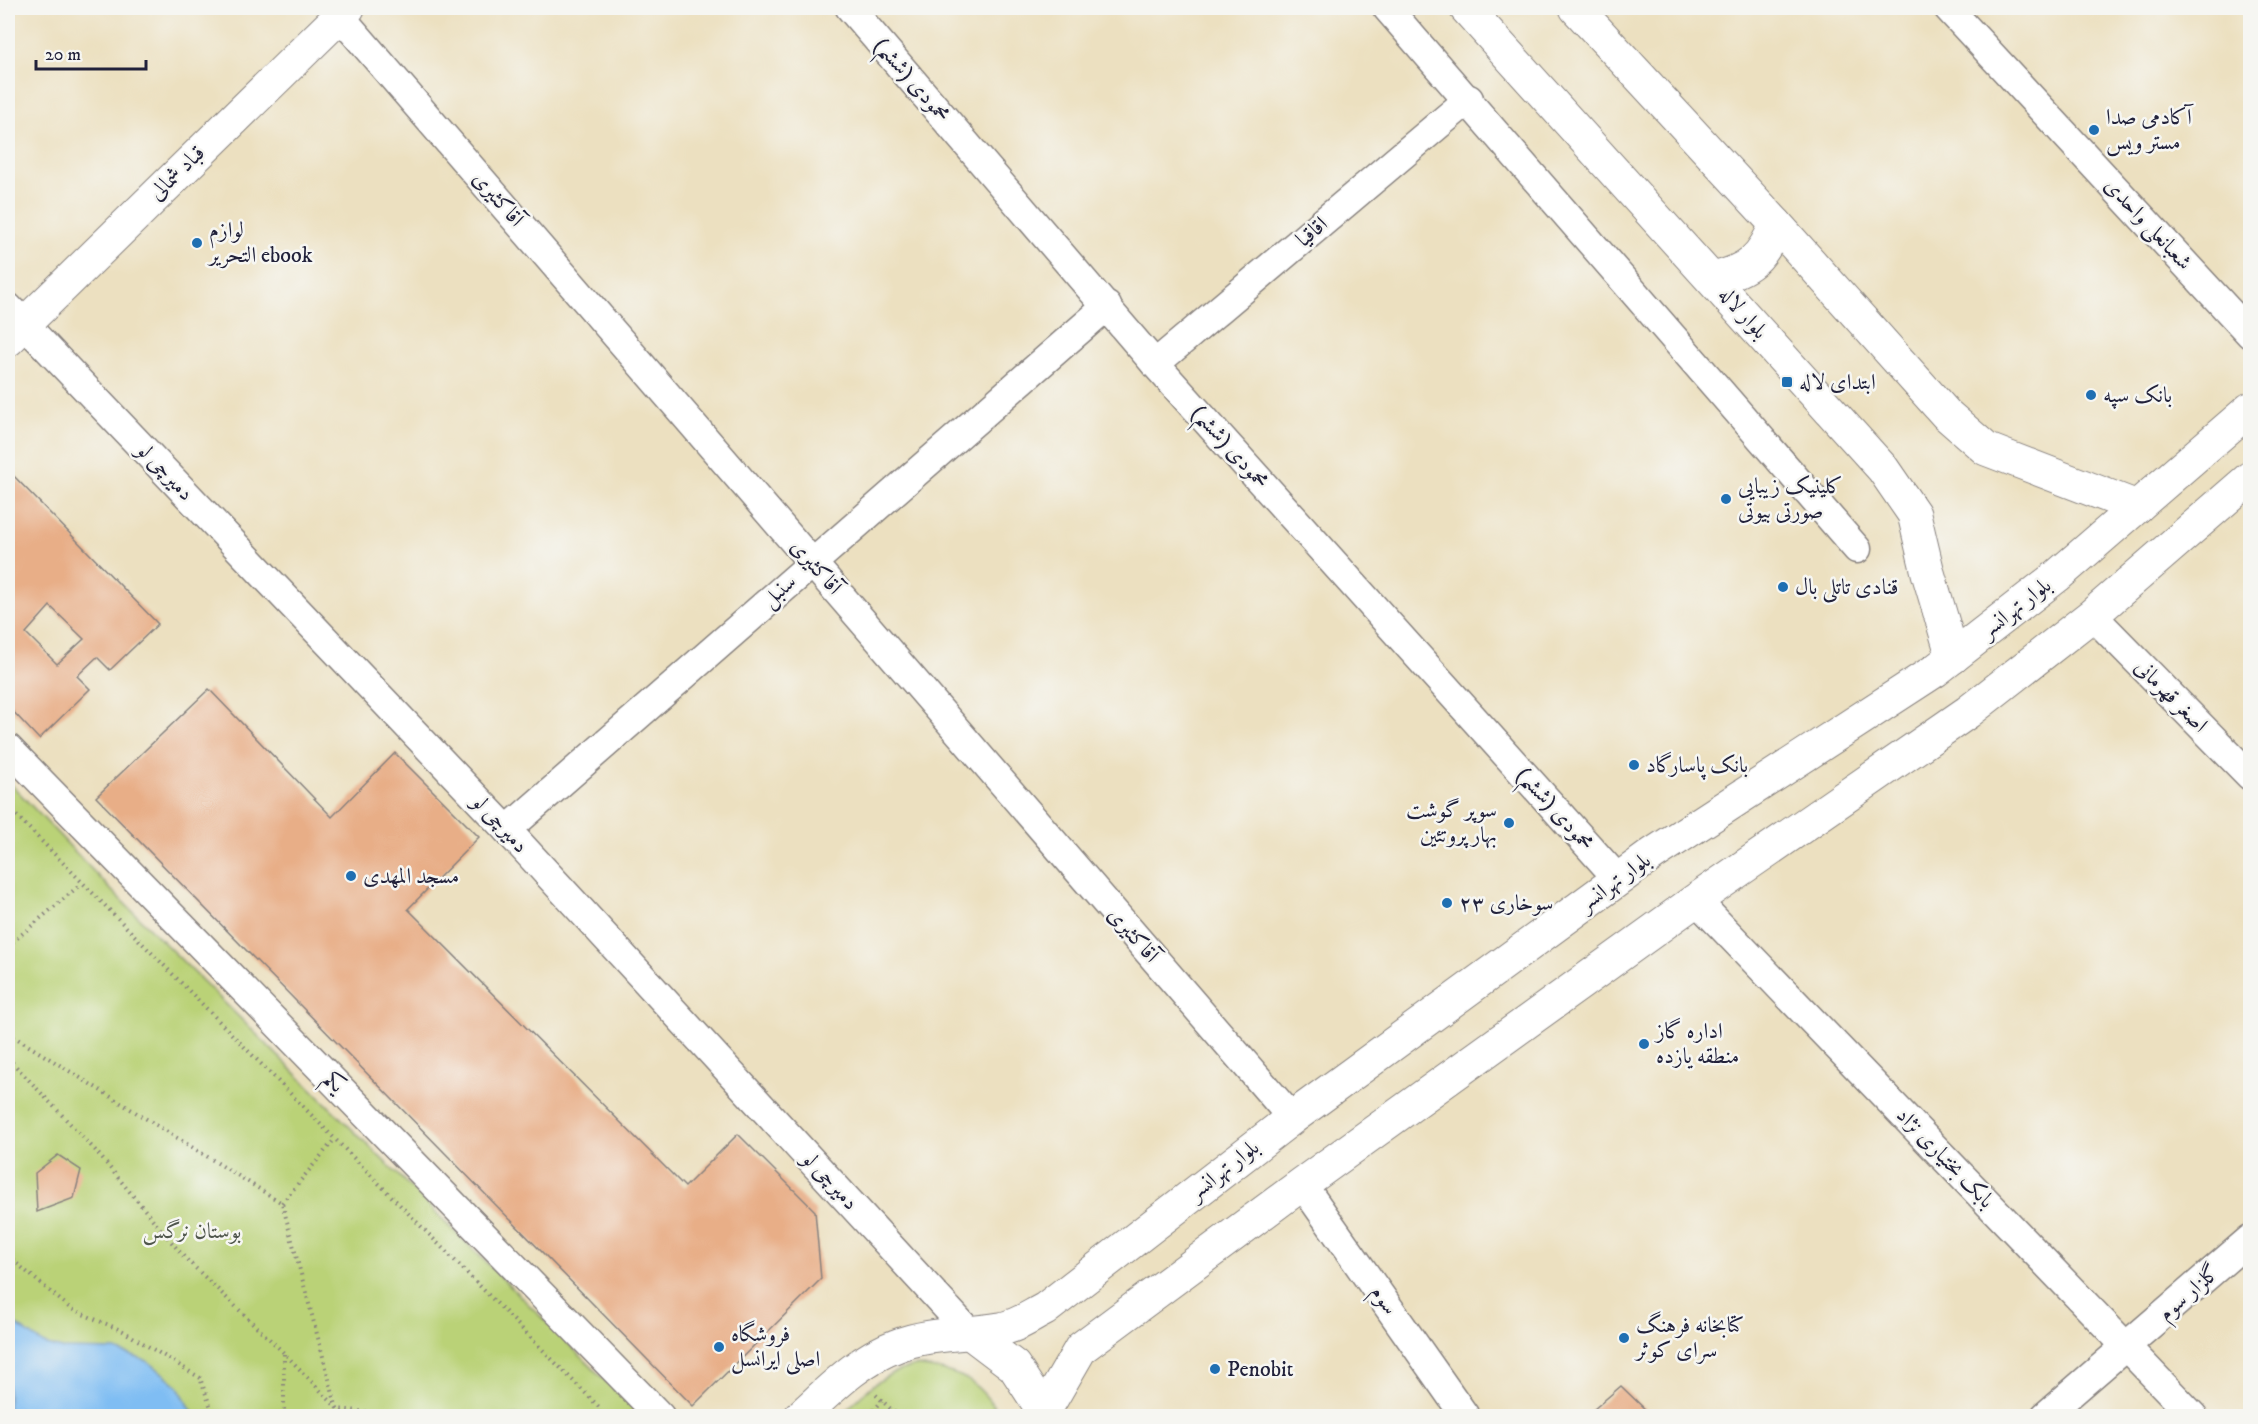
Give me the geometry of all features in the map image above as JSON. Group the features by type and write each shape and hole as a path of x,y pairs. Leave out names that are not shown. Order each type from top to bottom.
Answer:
{"main road":[{"name":"بلوار لاله","path":"1466,8 1883,469 1914,514 1928,573 1953,657"},
{"path":"1576,8 1776,224 1946,414 1986,449 2137,507"},
{"name":"قباد شمالی","path":"13,323 343,11"},
{"path":"1713,279 1735,274 1754,262 1768,245 1776,224"},
{"name":"بلوار تهرانسر","path":"801,1416 841,1380 874,1355 898,1345 969,1332 1002,1329 1045,1309 1292,1118 1618,879 1953,657 2057,576 2250,409"},
{"path":"969,1332 1014,1366 1044,1414 1081,1348 1302,1184 1696,900 1968,712 2092,615 2250,478"}],"street":[{"name":"محمودی (ششم)","path":"850,8 1155,364 1618,879"},
{"path":"1388,8 1857,549"},
{"name":"شعبانعلی واحدی","path":"1948,8 2250,334"},
{"name":"آقاکثیری","path":"343,11 812,563 1292,1118"},
{"name":"اقاقیا","path":"1155,364 1469,99"},
{"name":"سنبل","path":"507,830 1107,306"},
{"name":"دمیرچی لو","path":"13,323 507,830 969,1332"},
{"name":"اصغر قهرمانی","path":"2092,615 2250,776"},
{"name":"یکم","path":"8,748 660,1416"},
{"name":"بابک بختیاری نژاد","path":"1696,900 2193,1416"},
{"name":"سوم","path":"1302,1184 1466,1416"},
{"name":"گلزار سوم","path":"2045,1416 2250,1239"}],"path":[{"path":"8,807 81,884 599,1407 599,1416"},
{"path":"8,946 81,884"},
{"path":"8,1033 282,1203 338,1409"},
{"path":"8,1058 95,1150 184,1257 284,1353 345,1416"},
{"path":"282,1203 334,1140"},
{"path":"8,1256 71,1309 123,1331 202,1379 214,1416"},
{"path":"284,1353 285,1416"},
{"path":"872,1416 873,1411 882,1401"},
{"path":"338,1409 415,1416"},
{"path":"907,1416 915,1416"}],"green space":[{"name":"بوستان نرگس","path":"8,781 115,894 641,1416 8,1416"},
{"path":"915,1366 944,1371 965,1379 983,1393 1000,1416 840,1416 873,1385 892,1373"}],"water":[{"path":"8,1319 44,1344 62,1349 116,1350 149,1362 177,1385 195,1416 8,1416"}],"building":[{"path":"8,470 158,624 110,670 97,657 77,676 90,689 39,739 8,706","holes":["50,606 84,639 57,664 26,633"]},
{"path":"209,689 332,817 395,753 479,837 408,909 685,1187 738,1134 815,1211 821,1279 693,1406 96,797"},
{"path":"58,1155 81,1170 74,1198 37,1212 35,1173"},
{"path":"1621,1386 1652,1416 1586,1416"}],"place":[{"name":"آکادمی صدا مستر ویس","path":"2094,130"},
{"name":"لوازم التحریر ebook","path":"197,243"},
{"name":"ابتدای لاله","path":"1787,382"},
{"name":"بانک سپه","path":"2091,395"},
{"name":"کلینیک زیبایی صورتی بیوتی","path":"1726,499"},
{"name":"قنادی تاتلی بال","path":"1783,587"},
{"name":"بانک پاسارگاد","path":"1634,765"},
{"name":"سوپر گوشت بهار پروتئین","path":"1509,823"},
{"name":"مسجد المهدی","path":"351,876"},
{"name":"سوخاری ۲۳","path":"1447,903"},
{"name":"اداره گاز منطقه یازده","path":"1644,1044"},
{"name":"کتابخانه فرهنگ سرای کوثر","path":"1624,1338"},
{"name":"فروشگاه اصلی ایرانسل","path":"719,1347"},
{"name":"Penobit","path":"1215,1369"}]}
